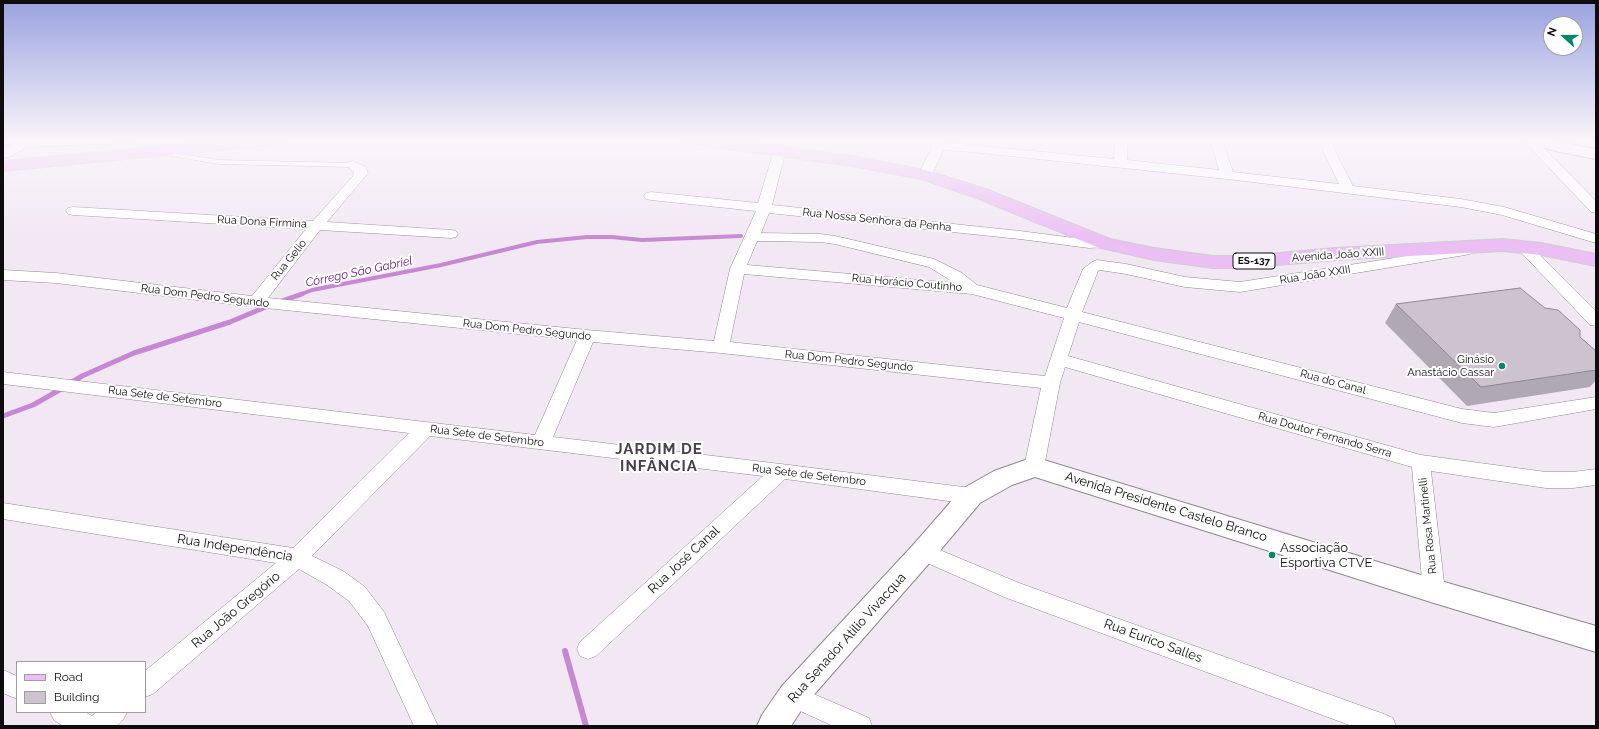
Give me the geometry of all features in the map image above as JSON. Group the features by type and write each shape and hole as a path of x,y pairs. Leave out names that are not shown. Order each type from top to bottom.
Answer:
{"main road":[{"name":"ES-137","path":"915,173 925,175"},
{"name":"Avenida João XXIII","path":"925,175 980,193 1104,243 1154,254 1213,262 1244,262 1336,254 1503,245 1523,246 1596,260"}],"street":[{"name":"Rua Gelio","path":"262,303 317,225 361,173"},
{"path":"721,347 738,269 764,208 774,173"},
{"path":"1208,173 1462,203 1504,211 1596,239"},
{"path":"1340,173 1348,190"},
{"path":"1562,173 1596,209"},
{"name":"Rua Nossa Senhora da Penha","path":"651,196 1020,235 1089,244 1104,243"},
{"name":"Rua Dona Firmina","path":"73,211 451,234"},
{"path":"751,237 820,238 835,240 934,264 957,276 972,289"},
{"name":"Rua João XXIII","path":"1034,467 1051,383 1073,314 1092,269 1097,265 1126,269 1185,282 1240,287 1503,245"},
{"path":"1523,246 1596,320"},
{"name":"Rua Horácio Coutinho","path":"738,269 972,289 1073,314"},
{"name":"Rua Dom Pedro Segundo","path":"3,275 56,278 288,306 587,336 721,347 1051,383"},
{"name":"Rua do Canal","path":"1073,314 1462,416 1494,420 1596,403"},
{"path":"541,442 587,336"},
{"name":"Rua Doutor Fernando Serra","path":"1059,359 1421,462 1546,480 1573,480 1596,477"},
{"name":"Rua Sete de Setembro","path":"3,378 781,471 971,496"},
{"name":"Rua João Gregório","path":"146,685 297,558 426,428"},
{"name":"Rua Rosa Martinelli","path":"1421,462 1434,591"},
{"path":"971,496 1003,478 1034,467"},
{"name":"Avenida Presidente Castelo Branco","path":"1034,467 1434,591 1596,639"},
{"name":"Rua José Canal","path":"588,649 781,471"},
{"name":"Rua Senador Atilio Vivacqua","path":"773,726 793,696 923,552 971,496"},
{"name":"Rua Independência","path":"3,511 297,558 335,578 357,594 376,620 426,726"},
{"name":"Rua Eurico Salles","path":"923,552 1012,590 1384,726"},
{"path":"3,681 16,688"},
{"path":"793,696 860,726"},
{"path":"64,713 86,726"},
{"path":"98,726 114,713"}],"building":[{"name":"Ginásio Anastácio Cassar","path":"1520,288 1545,308 1558,310 1580,330 1580,337 1596,351 1596,370 1481,387 1396,304"}],"waterway":[{"name":"Córrego São Gabriel","path":"299,295 312,290 441,265 537,242 587,237 612,237 642,240 741,236"},
{"name":"Córrego São Gabriel","path":"279,302 302,294"},
{"name":"Córrego São Gabriel","path":"69,384 82,376 134,353 230,322 268,306"},
{"name":"Córrego São Gabriel","path":"3,416 33,405 63,388"},
{"path":"565,651 586,726"}],"place":[{"name":"Ginásio Anastácio Cassar","path":"1502,366"},
{"name":"Associação Esportiva CTVE","path":"1272,555"}],"district":[{"name":"JARDIM DE INFÂNCIA","path":"659,458"}]}
